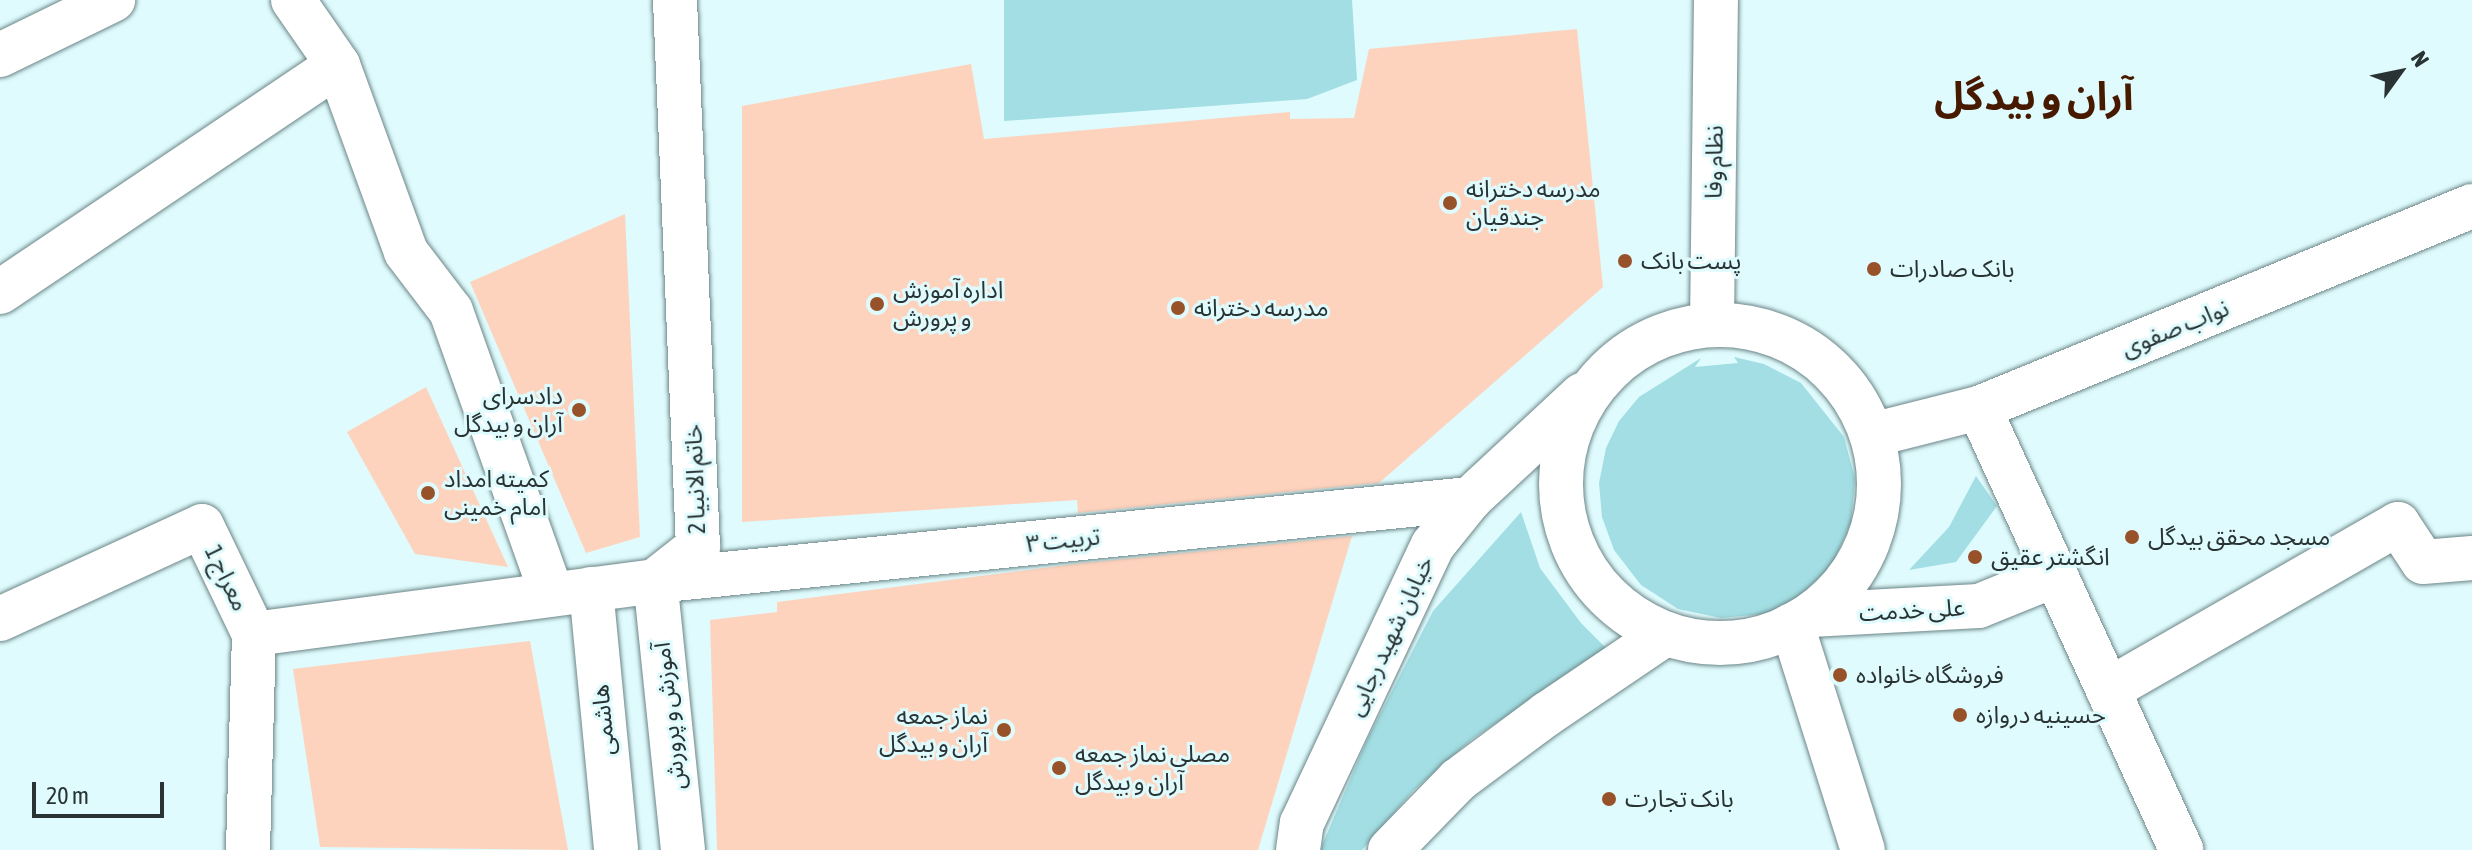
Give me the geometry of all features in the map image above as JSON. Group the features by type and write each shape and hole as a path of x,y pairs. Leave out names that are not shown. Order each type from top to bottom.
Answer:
{"street":[{"path":"0,55 113,0"},
{"name":"هاشمی","path":"293,0 338,65 406,252 451,311 571,592 616,850"},
{"name":"خاتم الانبیا 2","path":"655,581 698,547 675,0"},
{"name":"نظام وفا","path":"1712,324 1716,0"},
{"path":"0,292 338,65"},
{"name":"نواب صفوی","path":"1872,435 1979,408 2472,206"},
{"path":"1712,324 1764,330 1811,352 1848,389 1872,435 1880,475 1877,516 1864,554 1842,588 1802,620 1766,638 1715,644 1665,634 1621,609 1595,582 1587,572 1566,526 1560,476 1571,426 1596,383 1628,352 1669,332 1712,324"},
{"name":"خیابان شهید رجایی","path":"1298,850 1302,823 1417,572 1433,545 1470,499 1596,383"},
{"path":"1979,408 2181,850"},
{"name":"تربیت ۳","path":"655,581 1470,499"},
{"path":"2108,690 2398,524 2423,562 2472,558"},
{"name":"معراج 1","path":"0,619 202,526 254,634 248,850"},
{"name":"علی خدمت","path":"1802,620 1979,606 2055,575"},
{"path":"254,634 655,581"},
{"name":"آموزش و پرورش","path":"655,581 683,850"},
{"path":"1802,620 1863,850"},
{"path":"1390,850 1458,780 1547,714 1665,634"}],"shaded area":[{"path":"1004,0 1352,0 1357,80 1307,99 1004,121"},
{"path":"1734,357 1764,364 1801,383 1844,437 1855,479 1851,523 1833,563 1803,595 1764,614 1721,618 1678,609 1641,585 1614,550 1602,517 1599,483 1606,448 1619,421 1639,397 1701,358 1695,367 1738,363"},
{"path":"1976,476 1997,506 1956,562 1909,570 1949,527"},
{"path":"1521,512 1540,568 1581,623 1607,649 1472,739 1413,791 1362,850 1320,850 1368,738 1433,611"}],"building":[{"path":"1577,29 1603,287 1379,483 1078,513 1077,500 742,522 742,106 971,64 984,139 1290,112 1290,119 1354,118 1369,49"},
{"name":"دادسرای آران و بیدگل","path":"625,214 640,537 586,553 470,282"},
{"name":"کمیته امداد امام خمینی","path":"426,387 508,567 415,554 347,432"},
{"name":"نماز جمعه آران و بیدگل","path":"1352,536 1258,850 717,850 710,620 777,612 777,602 1082,563"},
{"path":"530,641 568,850 320,847 293,669"}],"place":[{"name":"مدرسه دخترانه جندقیان","path":"1450,203"},
{"name":"پست بانک","path":"1625,261"},
{"name":"بانک صادرات","path":"1874,269"},
{"name":"اداره آموزش و پرورش","path":"877,304"},
{"name":"مدرسه دخترانه","path":"1178,308"},
{"name":"دادسرای آران و بیدگل","path":"579,410"},
{"name":"کمیته امداد امام خمینی","path":"428,493"},
{"name":"مسجد محقق بیدگل","path":"2132,537"},
{"name":"انگشتر عقیق","path":"1975,557"},
{"name":"فروشگاه خانواده","path":"1840,675"},
{"name":"حسینیه دروازه","path":"1960,715"},
{"name":"نماز جمعه آران و بیدگل","path":"1004,730"},
{"name":"مصلی نماز جمعه آران و بیدگل","path":"1059,768"},
{"name":"بانک تجارت","path":"1609,799"}],"district":[{"name":"آران و بیدگل","path":"2034,96"}]}
